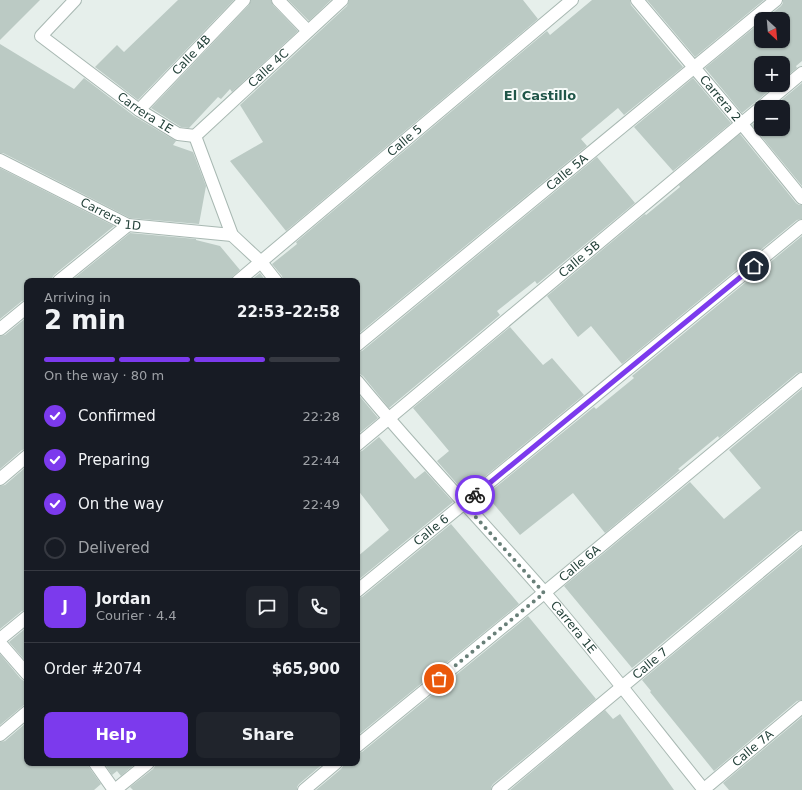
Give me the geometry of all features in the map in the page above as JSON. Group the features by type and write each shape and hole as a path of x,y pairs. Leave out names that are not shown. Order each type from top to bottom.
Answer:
{"street":[{"name":"Carrera 1E","path":"75,0 41,36 140,110 178,134 195,136"},
{"name":"Calle 4B","path":"140,110 244,0"},
{"path":"278,0 308,31"},
{"name":"Calle 4C","path":"195,136 342,0"},
{"name":"Calle 5","path":"242,278 572,0"},
{"name":"Carrera 2","path":"637,0 802,198"},
{"name":"Calle 5A","path":"360,343 776,0"},
{"name":"Calle 5B","path":"360,443 802,73"},
{"path":"195,136 232,236 261,262 274,278"},
{"name":"Carrera 1D","path":"0,160 128,225 232,236"},
{"path":"63,278 128,225"},
{"name":"Calle 6","path":"360,590 802,226"},
{"path":"0,329 24,309"},
{"name":"Calle 6A","path":"360,744 802,379"},
{"name":"Carrera 1E","path":"360,385 544,593 622,686 703,790"},
{"path":"0,479 24,459"},
{"name":"Calle 7","path":"498,790 802,537"},
{"path":"0,639 24,619"},
{"path":"0,643 24,671"},
{"name":"Calle 7A","path":"703,790 802,707"},
{"path":"0,735 24,715"},
{"path":"97,766 115,790 144,766"},
{"path":"304,790 332,766"}],"building":[{"path":"0,0 40,0 0,40"},
{"path":"178,0 234,0 138,100 95,67 117,45 124,52"},
{"path":"251,0 271,0 273,5 298,31 232,92 230,89 221,99 218,97 189,128 181,127 151,108 249,5"},
{"path":"288,0 331,0 309,21"},
{"path":"349,0 523,0 538,19 286,231 230,161 263,142 240,105 347,6"},
{"path":"592,0 630,0 631,5 683,67 624,115 618,108 581,139 587,146 360,333 360,278 282,278 272,264 297,244 296,242 547,31 550,35"},
{"path":"647,0 764,0 695,57"},
{"path":"783,0 802,0 802,61 796,66 797,68 790,74 790,56 754,56 754,92 768,92 758,100 754,100 754,103 742,113 705,68 754,28 754,48 790,48 790,12 774,12 783,3"},
{"path":"0,44 74,89 84,78 134,116 176,141 173,145 193,152 206,186 199,224 130,218 3,153 0,153"},
{"path":"693,78 731,123 673,171 634,127"},
{"path":"802,83 802,186 761,136 790,136 790,100 781,100"},
{"path":"740,134 796,203 802,205 802,219 797,220 622,364 591,326 578,337 547,296 645,214 646,215 680,187 679,185"},
{"path":"597,157 635,203 537,284 535,281 497,311 500,315 389,408 360,374 360,351"},
{"path":"0,168 114,226 52,278 24,278 24,301 0,319"},
{"path":"130,233 196,239 220,246 240,270 232,278 75,278"},
{"path":"802,236 802,372 797,373 719,438 718,436 605,533 573,493 520,535 486,495 594,407 596,409 634,378 632,376"},
{"path":"260,273 264,278 254,278"},
{"path":"24,319 24,450 0,469 0,336 5,335"},
{"path":"510,327 543,365 552,358 584,395 465,493 437,461 449,451 413,408"},
{"path":"802,389 802,530 797,531 632,668 564,586 690,482 724,519 761,488 729,450"},
{"path":"360,397 378,418 360,433"},
{"path":"379,437 415,479 425,471 453,502 360,579 360,554 389,530 360,493 360,451"},
{"path":"24,469 24,611 0,629 0,486 5,485"},
{"path":"451,524 519,604 360,734 360,597"},
{"path":"802,547 802,700 797,701 714,771 642,680"},
{"path":"528,616 596,699 493,784 491,790 316,790 343,766 360,766 360,752"},
{"path":"24,630 24,660 9,642"},
{"path":"0,654 24,681 24,705 0,725"},
{"path":"605,710 613,719 620,714 674,790 510,790"},
{"path":"802,717 802,790 729,790 723,783"},
{"path":"24,725 24,766 89,766 101,784 94,790 0,790 0,742 5,741"},
{"path":"106,766 133,766 121,776 117,771 112,775"},
{"path":"155,766 320,766 299,784 297,790 133,790 130,787"}],"way so far":[{"path":"439,679 544,593 464,504 475,495"}],"district":[{"name":"El Castillo","path":"540,95"}],"route":[{"path":"475,495 754,266"}]}
